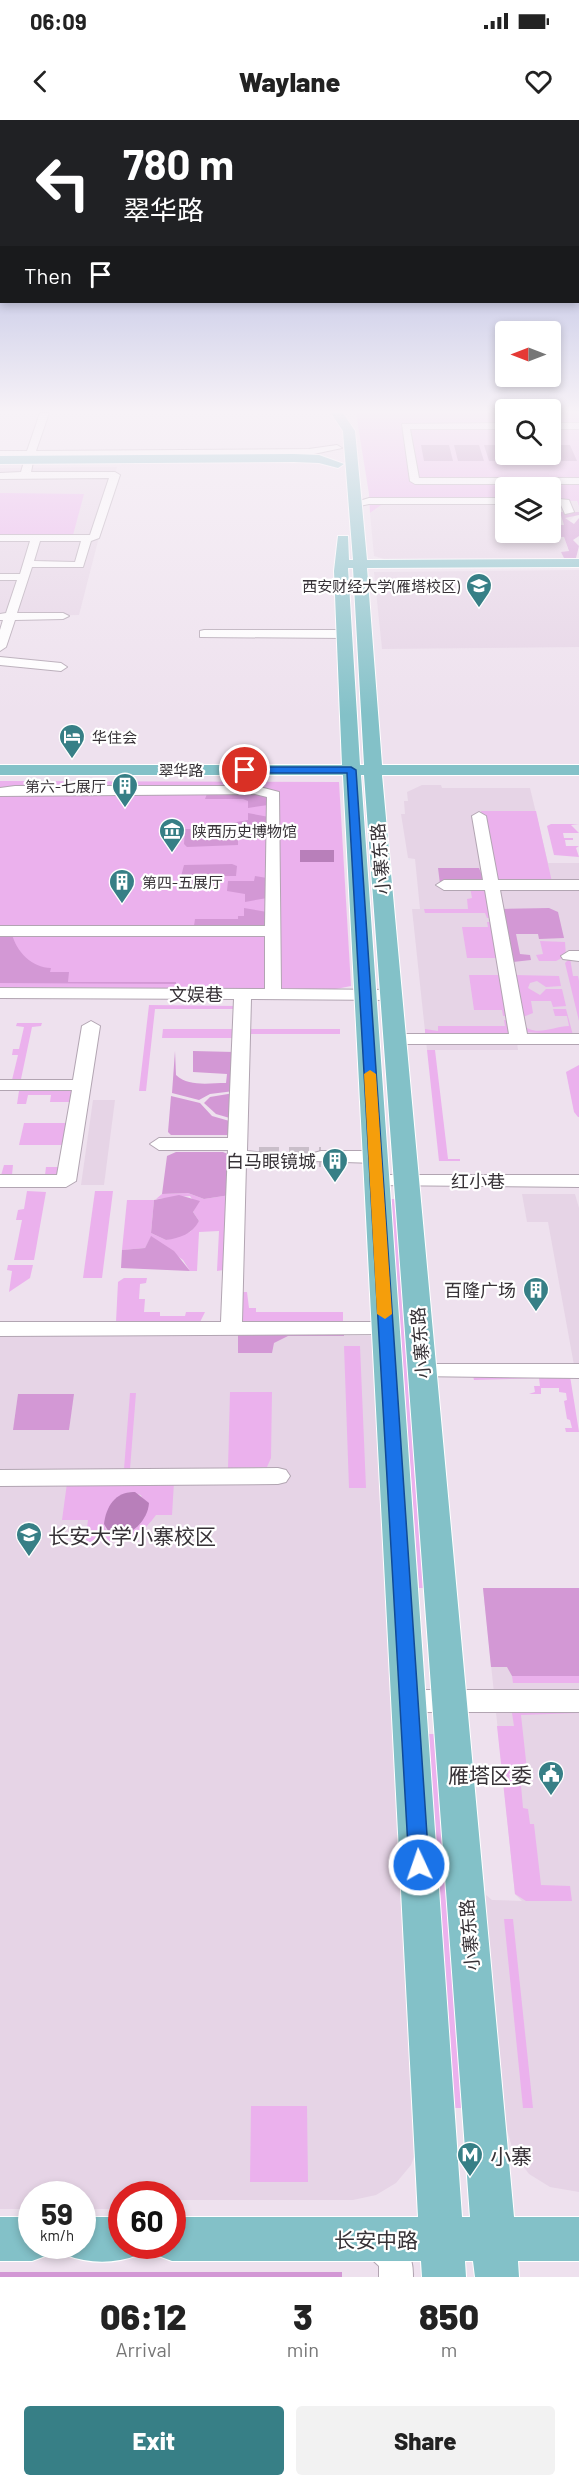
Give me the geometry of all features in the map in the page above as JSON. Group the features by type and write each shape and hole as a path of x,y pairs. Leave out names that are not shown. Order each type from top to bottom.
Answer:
{"main road":[{"name":"小寨东路","path":"341,514 345,634 362,773 378,995 386,1173 386,1329 443,2258"},
{"name":"小寨东路","path":"356,514 359,564 362,773"},
{"path":"342,564 579,563"},
{"name":"翠华路","path":"0,770 579,776"},
{"name":"翠华路","path":"0,776 579,770"},
{"name":"小寨东路","path":"378,995 395,1039 386,1173 422,1371 496,2258"},
{"path":"0,2239 18,2239"},
{"name":"长安中路","path":"186,2239 365,2239 443,2258 496,2258 579,2239"}],"street":[{"path":"0,538 94,538 102,514"},
{"path":"0,646 5,617 24,577 36,538"},
{"path":"28,564 79,565 87,538"},
{"path":"0,577 24,577"},
{"path":"5,617 63,616"},
{"path":"204,634 345,634"},
{"path":"0,661 61,667"},
{"path":"0,792 15,790 256,790 270,792 275,798 273,994"},
{"path":"479,816 519,1039"},
{"path":"444,885 579,885"},
{"path":"0,931 274,931"},
{"name":"文娱巷","path":"0,993 378,995"},
{"path":"231,1329 243,994"},
{"path":"0,1181 66,1181 91,1026"},
{"path":"395,1039 579,1039"},
{"path":"0,1085 81,1085"},
{"path":"159,1144 237,1151 259,1157"},
{"name":"红小巷","path":"321,1157 386,1173 579,1180"},
{"path":"0,1329 386,1329"},
{"path":"422,1371 579,1371"},
{"path":"0,1478 278,1476"},
{"path":"409,1701 579,1701"},
{"path":"365,2239 377,2241 387,2248 394,2258 396,2277"}],"shaded area":[{"path":"0,514 105,514 79,615 0,616"},
{"path":"0,514 79,514 73,535 0,535"},
{"path":"370,514 495,514 495,543 561,543 561,532 569,552 564,560 391,561 374,556"},
{"path":"561,514 577,514 565,525 561,525"},
{"path":"561,514 579,514 565,518 574,524 579,518 579,536 573,540 579,546 576,558 564,558 561,552 569,551 564,537 561,537 561,525 564,525"},
{"name":"西安财经大学(雁塔校区)","path":"579,570 579,647 382,649 374,572"},
{"name":"陕西历史博物馆","path":"0,781 339,782 351,986 336,989 0,987"},
{"path":"422,785 441,785 442,788 530,788 548,863 579,863 579,1041 517,1042 518,1050 427,1050 412,909 420,909 415,859 408,858 401,814 405,814 404,801 408,801 407,792"},
{"path":"216,792 268,795 268,805 248,808 248,801 243,799 205,799 207,794"},
{"path":"481,811 536,811 552,882 498,882 493,876"},
{"path":"248,813 269,817 268,835 256,836 256,832 230,832 231,823 248,820"},
{"path":"579,824 571,825 579,833 563,833 564,838 573,838 573,840 565,840 566,846 579,846 576,848 579,857 554,855 547,826"},
{"path":"185,829 212,829 212,832 216,832 216,836 238,836 238,845 187,847 184,844"},
{"path":"300,850 334,850 334,862 300,862"},
{"path":"232,864 237,866 236,876 213,876 212,881 208,881 207,884 179,884 184,865"},
{"path":"438,868 479,868 484,880 440,884"},
{"path":"255,876 267,878 267,898 245,902 245,894 227,891 228,881 254,881"},
{"path":"470,887 485,887 491,918 487,918 485,913 425,913 424,909 468,909 467,899 472,898"},
{"path":"244,908 267,912 268,929 194,926 195,919 238,919 238,916 244,916"},
{"path":"549,908 558,912 564,938 539,939 538,934 516,934 520,954 530,955 531,960 513,962 502,909"},
{"path":"487,922 492,922 497,958 467,958 462,927 488,927"},
{"path":"0,934 12,934 21,952 31,962 51,968 50,972 69,972 68,982 176,982 176,984 0,983"},
{"path":"540,941 565,942 566,956 556,961 539,961 536,955 543,954"},
{"path":"570,958 573,976 578,976 579,981 579,1021 565,963"},
{"path":"469,975 500,975 510,1016 503,1016 502,1010 474,1010"},
{"path":"515,975 559,976 561,986 546,987 537,981 530,983 528,988 540,995 546,989 562,989 566,1006 553,1007 551,1001 531,1001 533,1013 523,1017 521,1022 531,1030 537,1031 569,1026 567,1016 555,1016 553,1009 566,1009 573,1035 523,1032 521,1026 512,977"},
{"path":"149,1005 238,1006 238,1009 155,1009 146,1091 139,1091"},
{"path":"504,1020 512,1021 513,1032 509,1034 425,1035 425,1029 438,1031 438,1026 505,1026"},
{"path":"17,1023 42,1023 41,1026 32,1027 21,1079 30,1081 0,1083 0,1080 12,1080 18,1055 12,1055 13,1049 19,1049 24,1027 16,1026"},
{"path":"163,1029 237,1029 237,1038 162,1038"},
{"path":"247,1029 340,1029 340,1034 247,1034"},
{"path":"427,1050 435,1050 448,1159 460,1159 460,1161 439,1161"},
{"path":"175,1051 176,1075 193,1083 206,1084 226,1083 227,1074 193,1072 193,1051 234,1052 234,1091 210,1094 199,1100 172,1093"},
{"path":"579,1065 578,1117 574,1112 566,1072"},
{"path":"0,1087 74,1087 63,1176 0,1179 4,1165 13,1165 12,1175 45,1175 46,1167 61,1167 65,1145 19,1145 24,1123 68,1123 72,1102 50,1102 51,1095 28,1095 26,1104 17,1104 19,1091 0,1091"},
{"path":"234,1093 233,1119 216,1114 204,1103 210,1097"},
{"path":"171,1096 200,1103 212,1116 233,1122 229,1135 171,1135 168,1132"},
{"path":"93,1100 115,1100 104,1185 81,1185"},
{"path":"176,1152 223,1152 230,1155 230,1195 204,1199 188,1193 162,1194 167,1156"},
{"path":"27,1191 46,1192 34,1260 14,1260 22,1220 16,1220 18,1210 24,1209"},
{"path":"95,1191 113,1191 102,1278 83,1278"},
{"path":"188,1193 204,1199 230,1195 224,1270 217,1271 219,1231 199,1232 197,1271 190,1271 183,1260 151,1237 145,1248 122,1250 127,1200 154,1200 151,1233 166,1240 190,1232 199,1221 193,1212 196,1205 190,1196 156,1199 162,1194"},
{"path":"522,1194 575,1194 579,1208 579,1365 574,1365 548,1222 527,1222"},
{"path":"179,1195 200,1201 193,1212 199,1221 193,1229 181,1237 166,1240 151,1233 154,1200"},
{"path":"391,1199 399,1199 428,1588 419,1588"},
{"path":"151,1236 174,1251 190,1271 121,1268 122,1250 145,1248"},
{"path":"8,1265 33,1265 30,1278 9,1292 12,1271 7,1270"},
{"path":"124,1278 147,1278 146,1283 140,1284 139,1299 145,1299 144,1312 160,1312 160,1316 185,1316 186,1312 205,1312 200,1322 116,1322 118,1282"},
{"path":"238,1292 247,1292 249,1308 256,1308 256,1312 343,1312 343,1323 246,1323 241,1321"},
{"path":"0,1334 374,1336 415,2154 411,2165 396,2183 376,2195 353,2200 186,2200 186,2181 108,2181 108,2209 96,2209 96,2181 18,2181 18,2209 0,2209"},
{"path":"238,1334 344,1334 344,1336 288,1336 274,1343 272,1353 238,1353"},
{"path":"344,1346 360,1346 366,1488 349,1488"},
{"path":"473,1376 570,1376 579,1432 566,1432 565,1428 572,1428 570,1420 567,1419 564,1401 567,1400 566,1393 559,1392 559,1388 541,1388 541,1394 529,1394 535,1392 534,1386 540,1386 539,1378 474,1380"},
{"path":"230,1392 272,1392 271,1458 267,1467 228,1468"},
{"path":"130,1393 136,1393 130,1469 124,1469"},
{"path":"18,1394 74,1394 69,1430 13,1430"},
{"path":"174,1482 172,1515 156,1515 141,1532 125,1540 85,1542 88,1520 62,1520 67,1483","holes":["129,1492 141,1495 147,1512 132,1531 110,1534 105,1528"]},
{"path":"128,1492 135,1492 149,1503 141,1523 124,1535 110,1534 104,1524 107,1511 117,1497"},
{"path":"483,1588 579,1588 579,2192 550,2187 529,2174 514,2154 507,2130 483,1880 486,1895 492,1900 522,1901 515,1894"},
{"path":"483,1588 579,1588 579,1676 512,1676 507,1667 491,1667"},
{"path":"512,1676 579,1676 579,1683 513,1683"},
{"path":"512,1713 579,1713 521,1715 527,1770 524,1770 526,1785 521,1785 523,1808 528,1809 530,1824 534,1824 541,1885 570,1886 572,1901 526,1901 515,1894 497,1726 514,1726"},
{"path":"426,1734 437,1734 465,2108 452,2108"},
{"path":"504,1919 513,1919 533,2108 523,2108"},
{"path":"251,2106 307,2106 308,2182 250,2182"},
{"path":"0,2272 342,2272 342,2277 0,2277"}],"tunnel":[{"path":"259,1157 321,1157"}],"slow traffic":[{"path":"370,1074 385,1314"}],"place":[{"name":"西安财经大学(雁塔校区)","path":"479,609"},
{"name":"华住会","path":"72,760"},
{"name":"第六-七展厅","path":"125,809"},
{"name":"陕西历史博物馆","path":"172,854"},
{"name":"第四-五展厅","path":"122,905"},
{"name":"白马眼镜城","path":"335,1184"},
{"name":"百隆广场","path":"536,1313"},
{"name":"长安大学小寨校区","path":"29,1558"},
{"name":"雁塔区委","path":"551,1797"},
{"name":"小寨","path":"470,2178"}],"route":[{"path":"245,770 351,770 419,1865"}]}
